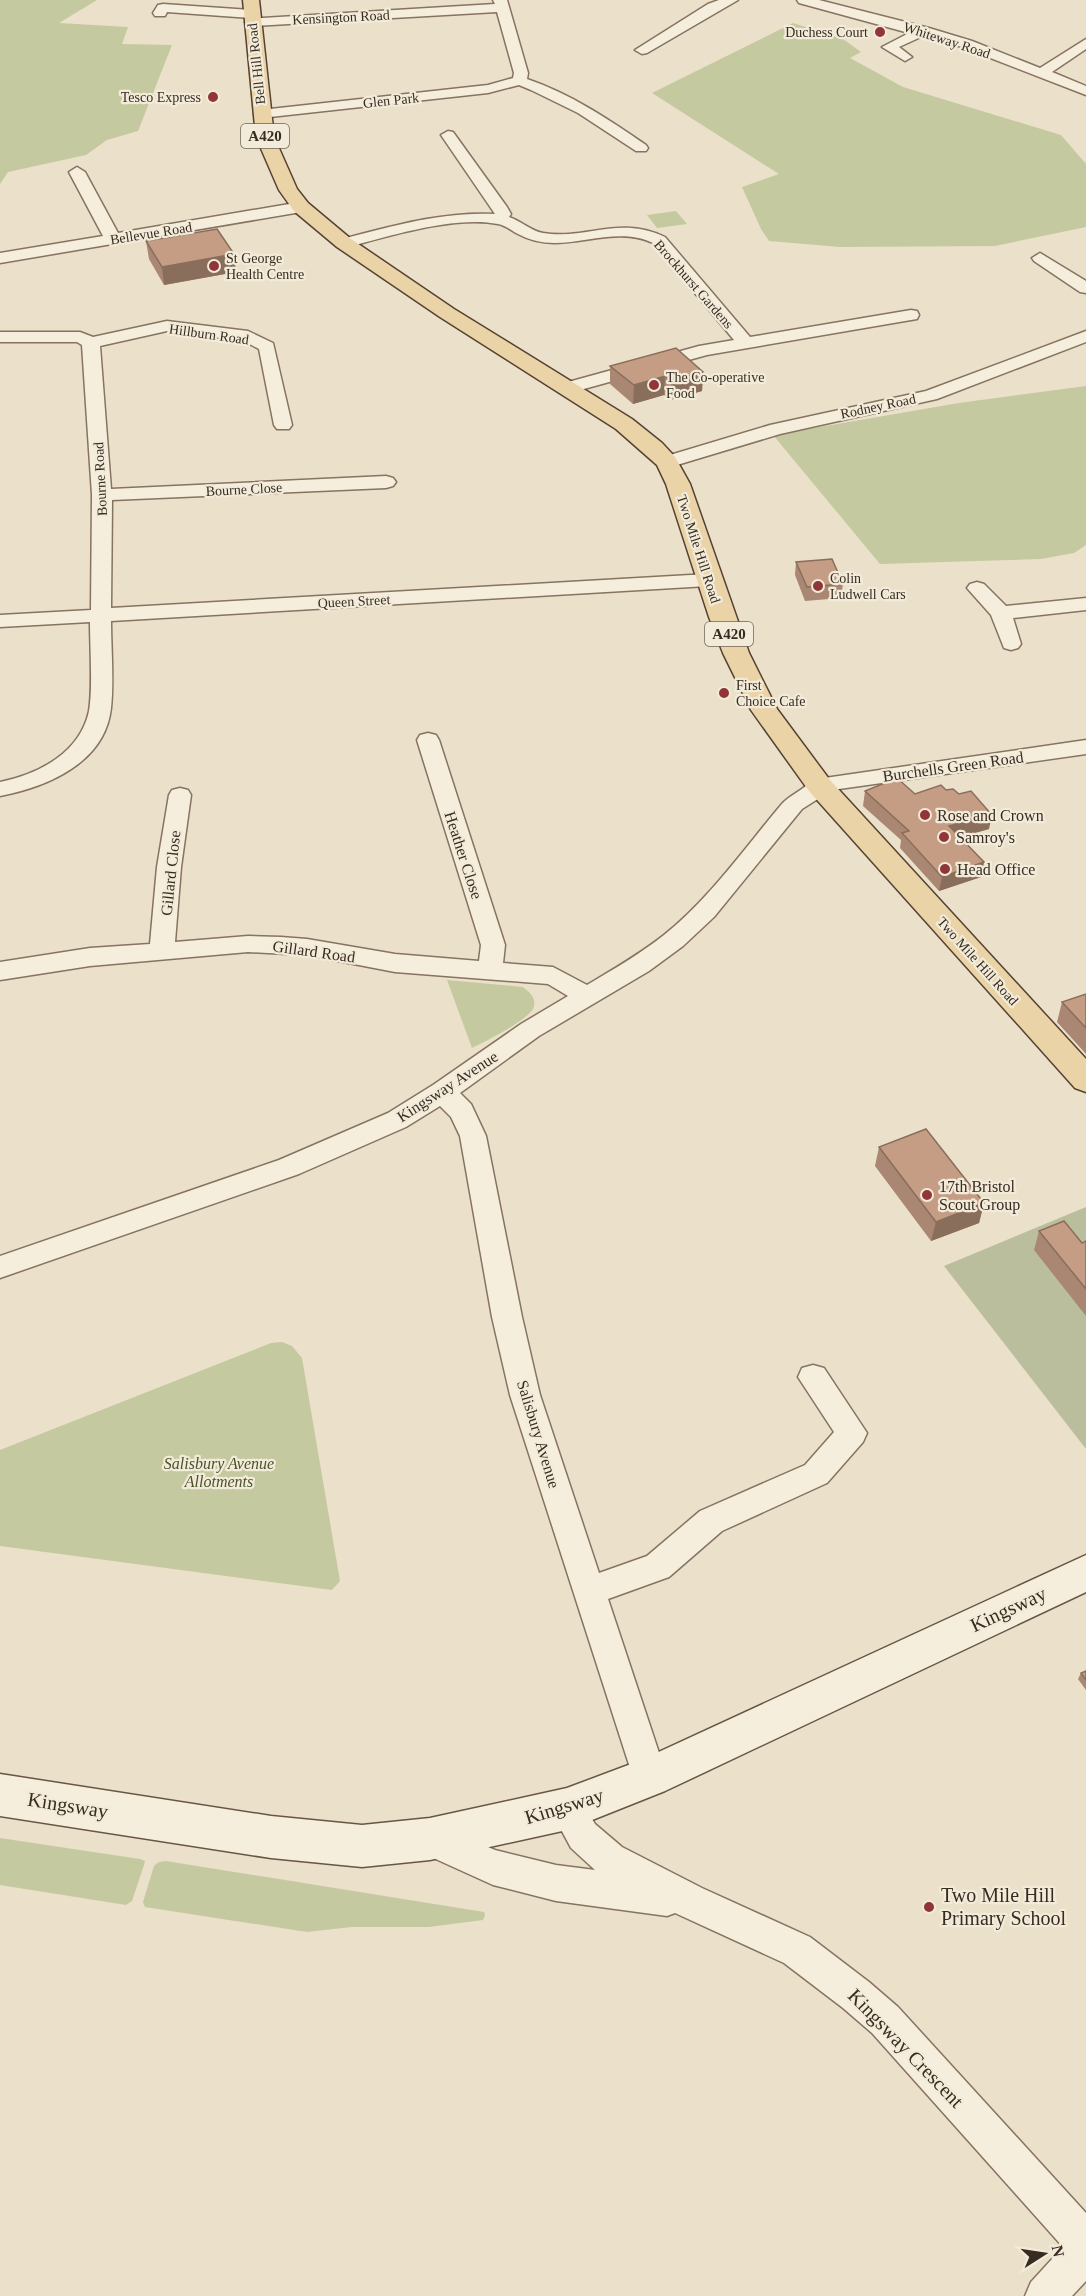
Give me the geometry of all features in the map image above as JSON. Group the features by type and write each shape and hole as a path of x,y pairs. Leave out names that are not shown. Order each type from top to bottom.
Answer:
{"main road":[{"name":"Bell Hill Road","path":"251,12 261,114 265,137 273,160 288,190 301,207 344,243"},
{"name":"Two Mile Hill Road","path":"344,243 447,313 624,424 654,448 666,462 678,484 708,580 736,653 764,710 820,786 1086,1080"}],"street":[{"path":"642,50 713,7 731,0"},
{"name":"Whiteway Road","path":"804,0 823,2 924,30 967,44 1086,91"},
{"path":"501,4 521,73 520,81 543,88 585,110 641,148"},
{"name":"Kensington Road","path":"159,13 163,8 251,12 501,4"},
{"path":"905,57 889,47 924,30"},
{"path":"1040,74 1086,44"},
{"name":"Glen Park","path":"261,114 488,89 520,81"},
{"path":"430,136 455,134 501,210 502,214 499,219"},
{"path":"77,172 113,239"},
{"name":"Bellevue Road","path":"0,258 301,207"},
{"name":"Brockhurst Gardens","path":"344,243 393,230 442,222 499,219 510,222 525,232 546,238 573,238 620,231 643,232 659,240 746,343"},
{"path":"1040,258 1086,288"},
{"path":"567,388 705,350 910,315"},
{"name":"Hillburn Road","path":"0,337 80,337 91,343 166,326 248,336 267,347 283,425"},
{"name":"Rodney Road","path":"666,462 776,429 931,395 1086,336"},
{"name":"Bourne Road","path":"0,789 44,777 73,758 91,736 100,710 103,616 102,495 91,343"},
{"name":"Bourne Close","path":"102,495 386,482"},
{"name":"Queen Street","path":"0,621 708,580"},
{"path":"977,588 1001,613 1011,644"},
{"path":"1001,613 1086,604"},
{"name":"Heather Close","path":"428,740 493,945 490,970"},
{"name":"Burchells Green Road","path":"820,786 1086,747"},
{"name":"Kingsway Avenue","path":"0,1267 289,1167 397,1120 442,1092 530,1030 640,964 674,940 705,911 794,804 820,786"},
{"name":"Gillard Close","path":"162,951 169,867 180,795"},
{"name":"Gillard Road","path":"0,971 90,957 281,945 307,947 395,963 552,976 587,996"},
{"name":"Salisbury Avenue","path":"442,1092 462,1111 473,1136 507,1317 525,1395 650,1777"},
{"path":"589,1591 658,1568 711,1521 816,1474 852,1433 813,1377"},
{"name":"Kingsway","path":"0,1795 271,1837 362,1846 430,1839 567,1809 650,1777 1086,1573"},
{"name":"Kingsway Crescent","path":"567,1809 583,1836 609,1859 689,1901 797,1950 856,1995 885,2020 1086,2243"},
{"name":"Kingsway Crescent","path":"430,1839 493,1867 556,1883 689,1901"},
{"path":"1045,2296 1086,2251"}],"green space":[{"path":"0,0 97,0 59,23 128,27 122,44 172,45 138,131 107,140 86,155 8,172 0,184"},
{"path":"793,23 843,39 861,52 850,58 903,87 1061,135 1086,164 1086,227 995,246 840,247 769,241 742,187 779,174 652,93"},
{"path":"676,211 687,224 657,228 647,215"},
{"path":"1086,386 1086,545 1074,553 1041,559 880,564 773,435 959,403"},
{"path":"447,980 523,987 533,997 534,1006 526,1017 472,1048"},
{"path":"1086,1207 1086,1449 944,1266"},
{"name":"Salisbury Avenue Allotments","path":"282,1342 292,1346 302,1358 340,1581 332,1590 0,1546 0,1450 271,1343"},
{"path":"0,1838 145,1861 132,1901 126,1905 0,1885"},
{"path":"166,1861 484,1912 485,1915 483,1920 429,1927 352,1927 307,1932 145,1907 143,1902 154,1866"}],"building":[{"path":"217,229 234,254 162,267 146,241"},
{"path":"676,348 703,372 671,381 665,376 634,385 610,366"},
{"path":"832,559 843,584 807,587 796,562"},
{"path":"897,778 915,794 941,785 946,790 953,789 959,794 971,791 992,815 949,826 984,862 942,877 902,833 909,831 865,791"},
{"path":"1086,994 1086,1028 1062,1002"},
{"path":"926,1129 984,1203 936,1222 879,1147"},
{"path":"1064,1221 1082,1243 1086,1241 1086,1289 1039,1231"}],"place":[{"name":"Duchess Court","path":"880,32"},
{"name":"Tesco Express","path":"213,97"},
{"name":"St George Health Centre","path":"214,266"},
{"name":"The Co-operative Food","path":"654,385"},
{"name":"Colin Ludwell Cars","path":"818,586"},
{"name":"First Choice Cafe","path":"724,693"},
{"name":"Rose and Crown","path":"925,815"},
{"name":"Samroy's","path":"944,837"},
{"name":"Head Office","path":"945,869"},
{"name":"17th Bristol Scout Group","path":"927,1195"},
{"name":"Two Mile Hill Primary School","path":"929,1907"}]}
